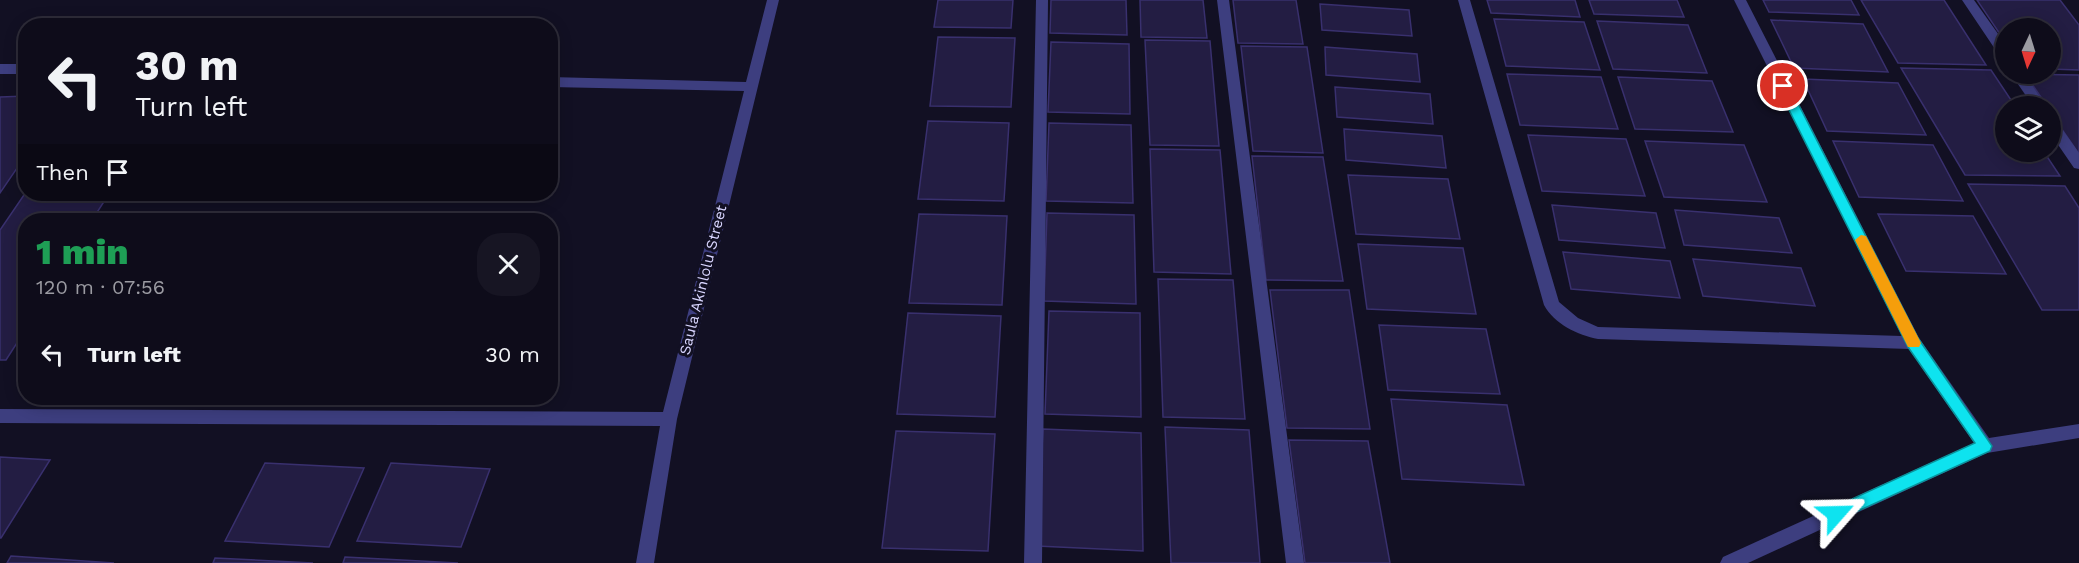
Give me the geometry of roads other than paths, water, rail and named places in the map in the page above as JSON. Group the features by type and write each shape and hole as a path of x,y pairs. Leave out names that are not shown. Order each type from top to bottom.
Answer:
{"street":[{"name":"Saula Akinlolu Street","path":"645,563 669,419 772,0"},
{"path":"1033,563 1042,0"},
{"path":"1223,0 1295,563"},
{"path":"1464,0 1552,305 1566,319 1584,330 1598,333 1913,343"},
{"path":"1740,0 1913,343 1985,446"},
{"path":"1968,0 1995,39"},
{"path":"0,69 18,69"},
{"path":"558,82 751,87"},
{"path":"2061,138 2079,164"},
{"path":"0,416 669,419"},
{"path":"1730,563 1985,446 2079,431"}]}
